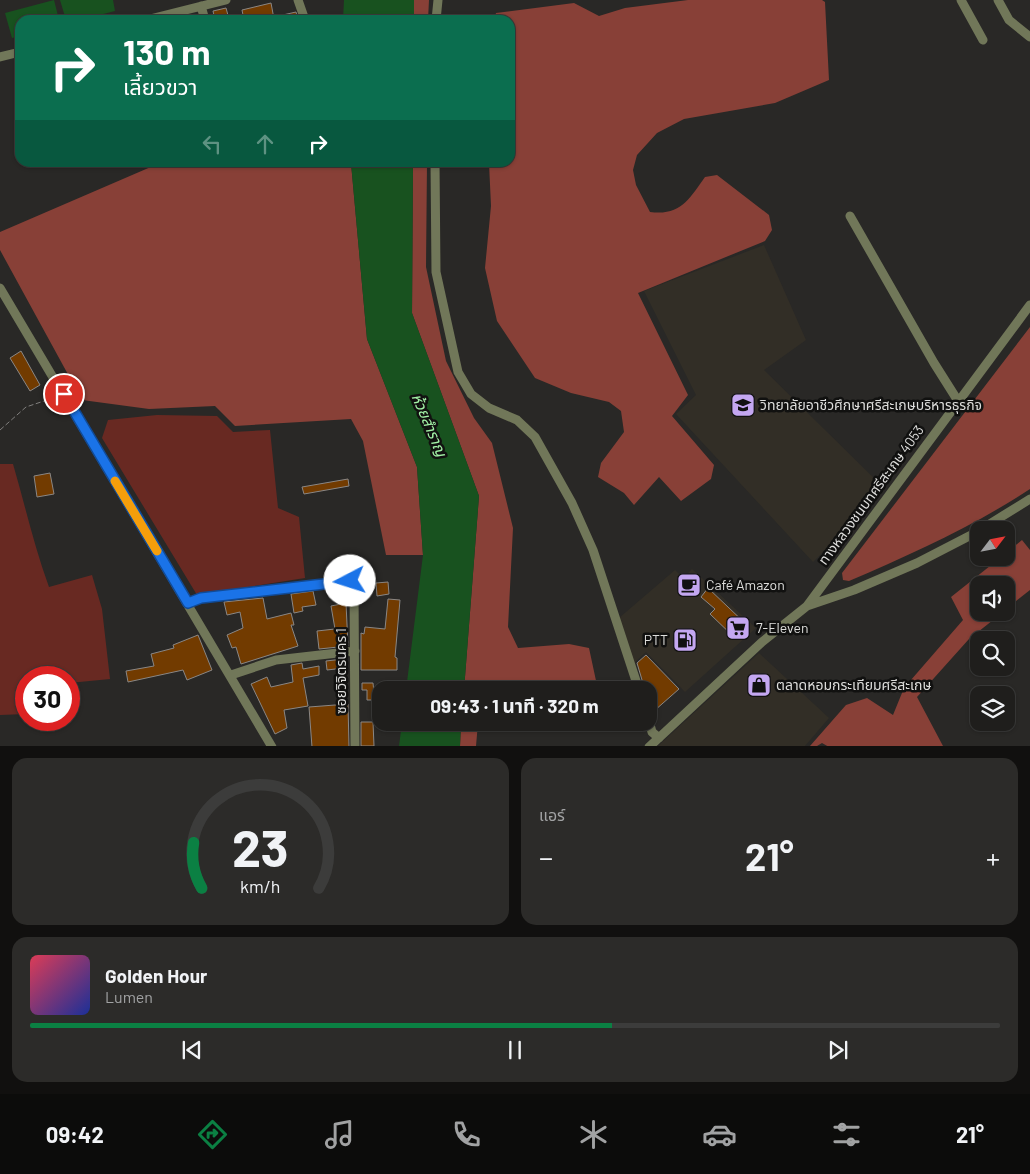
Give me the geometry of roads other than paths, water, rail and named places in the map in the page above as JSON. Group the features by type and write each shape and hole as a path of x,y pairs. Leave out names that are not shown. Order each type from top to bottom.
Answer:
{"street":[{"path":"166,15 226,0"},
{"path":"298,0 303,15"},
{"path":"436,15 438,0"},
{"path":"961,0 983,40"},
{"path":"998,0 1009,20 1030,37"},
{"path":"201,6 204,15"},
{"path":"0,57 15,53"},
{"path":"435,167 436,272 458,372 471,394 489,408 517,420 535,437 572,503 593,550 636,681"},
{"path":"850,216 934,363 958,401"},
{"path":"0,288 272,746"},
{"name":"ทางหลวงชนบทศรีสะเกษ 4053","path":"807,606 1030,305"},
{"path":"994,521 1030,499"},
{"path":"649,746 762,642 807,606 854,590 908,566 970,535"},
{"name":"ซอยวิจิตรนคร 1","path":"188,603 201,598 350,581 354,587 355,746"},
{"path":"231,675 276,660 355,651"},
{"path":"652,731 658,738"}],"water":[{"path":"54,0 58,15 15,15 15,37 12,38 5,13"},
{"path":"60,0 113,0 115,11 99,15 64,15"},
{"path":"344,0 414,0 414,15 343,15"},
{"name":"ห้วยสำราญ","path":"351,167 413,167 412,313 479,496 465,681 407,681 423,555 417,467 367,339"},
{"path":"401,731 461,731 460,746 399,746"}],"place":[{"name":"วิทยาลัยอาชีวศึกษาศรีสะเกษบริหารธุรกิจ","path":"743,405"},
{"name":"Café Amazon","path":"689,585"},
{"name":"7-Eleven","path":"738,628"},
{"name":"PTT","path":"685,640"},
{"name":"ตลาดหอมกระเทียมศรีสะเกษ","path":"759,685"}]}
